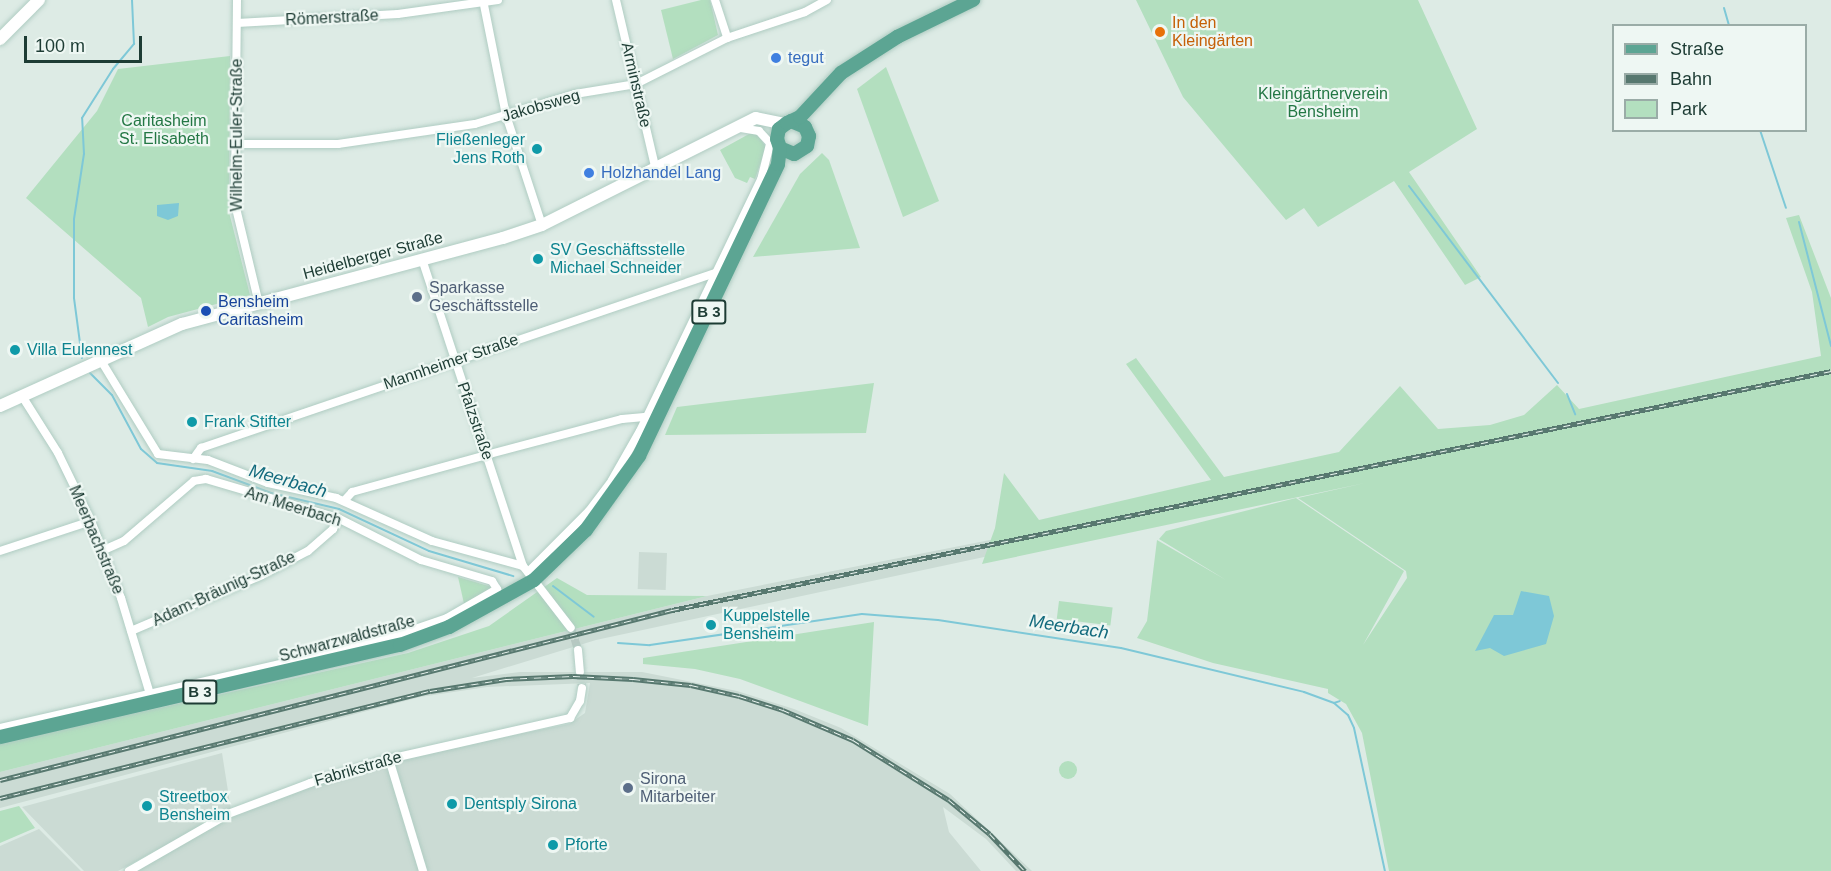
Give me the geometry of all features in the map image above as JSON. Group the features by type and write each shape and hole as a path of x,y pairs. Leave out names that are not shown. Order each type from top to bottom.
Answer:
{"main road":[{"name":"B 3","path":"868,55 830,93 806,128 807,146 800,153 782,147 788,123 800,117 841,73 868,55 973,0"},
{"name":"Heidelberger Straße","path":"788,123 806,128"},
{"name":"Schwarzwaldstraße","path":"0,737 400,645 449,627 586,530 639,456 778,164 782,147"}],"street":[{"path":"0,39 39,0"},
{"name":"Wilhelm-Euler-Straße","path":"237,0 237,220 259,304"},
{"name":"Römerstraße","path":"237,23 346,19 498,0"},
{"name":"Arminstraße","path":"616,0 656,170"},
{"path":"715,0 727,38"},
{"name":"Jakobsweg","path":"237,144 338,144 443,131 506,116 575,94 636,84 727,38 805,12 827,0"},
{"path":"483,2 506,116 542,225"},
{"name":"Heidelberger Straße","path":"0,406 182,324 542,225 656,170 748,121 760,118 788,123"},
{"path":"748,121 767,127 782,147"},
{"name":"Schwarzwaldstraße","path":"528,572 589,511 612,480 647,417 761,180 771,150 767,137 759,130 734,128"},
{"name":"Pfalzstraße","path":"422,259 486,455 528,572"},
{"name":"Mannheimer Straße","path":"193,459 201,447 716,273"},
{"path":"100,359 150,446 167,458 193,459 344,501 432,541 528,572 571,628"},
{"name":"Meerbachstraße","path":"22,396 58,453 91,521 131,631 150,694"},
{"path":"344,501 352,492 622,419 647,417"},
{"name":"Am Meerbach","path":"102,551 124,541 194,481 201,479 338,518 421,560 497,585"},
{"name":"Adam-Bräunig-Straße","path":"131,631 262,575 308,550 333,529 338,518"},
{"path":"0,551 91,521"},
{"name":"Schwarzwaldstraße","path":"0,728 380,641 475,604 494,593 497,585"},
{"path":"578,651 580,672"},
{"name":"Fabrikstraße","path":"129,871 228,814 310,783 389,759 570,718 580,701 582,688"},
{"path":"389,759 423,871"}],"shaded area":[{"path":"1071,524 1050,543 596,640 472,678 520,672 642,672 737,691 794,709 841,728 950,794 1032,871 1016,871 986,839 943,807 949,832 981,871 123,871 230,817 310,783 391,760 569,724 585,713 590,683 487,687 420,697 0,808 0,772 707,596"},
{"path":"639,552 667,553 666,590 638,589"},
{"path":"222,753 231,810 118,871 84,871 22,807"},
{"path":"39,829 81,871 0,871 0,846"}],"green space":[{"path":"710,0 718,35 673,59 661,10"},
{"name":"Kleingärtnerverein Bensheim","path":"1136,0 1418,0 1477,129 1409,172 1481,277 1465,285 1394,181 1318,227 1304,208 1286,220 1183,97"},
{"name":"Caritasheim St. Elisabeth","path":"230,56 229,212 250,295 168,317 148,327 141,298 26,198 97,111 118,69"},
{"path":"886,67 939,201 903,217 857,89"},
{"path":"749,134 757,134 766,147 755,179 750,177 747,183 735,178 720,150"},
{"path":"822,153 829,160 860,248 753,257 800,174"},
{"path":"1799,215 1831,298 1831,871 1389,871 1362,733 1346,704 1328,693 1328,689 1213,663 1137,638 1147,621 1157,540 1226,580 1159,539 1166,531 1296,498 1404,571 1363,645 1407,578 1406,571 1298,498 1365,483 982,564 995,528 1004,473 1039,520 1211,480 1126,364 1136,358 1224,477 1339,452 1400,386 1438,429 1490,425 1524,415 1557,385 1579,409 1821,356 1812,292 1786,218"},
{"path":"874,383 866,433 665,435 677,407"},
{"path":"458,577 492,587 465,608"},
{"path":"557,578 587,595 707,596 0,772 0,743 408,653 489,626"},
{"path":"1059,601 1113,608 1110,625 1057,619"},
{"path":"874,622 868,726 740,679 695,669 643,664 643,658"},
{"path":"1068,761 1074,764 1077,770 1074,776 1068,779 1062,776 1059,770 1062,764"},
{"path":"19,806 35,828 0,843 0,811"}],"water":[{"path":"179,203 178,216 168,220 157,216 157,205"},
{"path":"1521,591 1549,596 1554,616 1546,644 1504,656 1490,648 1475,651 1494,615 1513,615"}],"waterway":[{"name":"Meerbach","path":"82,358 74,298 74,219 84,154 82,118 113,69 134,44 132,0"},
{"path":"1724,8 1728,24"},
{"path":"1761,132 1786,208"},
{"path":"1409,186 1558,383"},
{"path":"1799,222 1831,346"},
{"name":"Meerbach","path":"90,373 112,395 141,449 157,463 212,471 271,493 339,509 429,551 513,576"},
{"path":"1567,394 1575,414"},
{"name":"Meerbach","path":"553,586 594,617"},
{"name":"Meerbach","path":"618,643 650,645 862,614 938,620 1121,648 1304,692 1334,703 1348,715 1354,728 1385,871"},
{"name":"Meerbach","path":"1334,703 1340,701"}],"tunnel":[{"path":"571,628 578,650"},
{"path":"580,672 582,688"}],"railway":[{"path":"0,780 672,610 1831,371"},
{"path":"0,798 430,691 506,679 573,676 633,679 691,685 739,696 783,710 853,740 949,800 990,834 1025,871"}],"place":[{"name":"In den Kleingärten","path":"1160,32"},
{"name":"tegut","path":"776,58"},
{"name":"Fließenleger Jens Roth","path":"537,149"},
{"name":"Holzhandel Lang","path":"589,173"},
{"name":"SV Geschäftsstelle Michael Schneider","path":"538,259"},
{"name":"Sparkasse Geschäftsstelle","path":"417,297"},
{"name":"Bensheim Caritasheim","path":"206,311"},
{"name":"Villa Eulennest","path":"15,350"},
{"name":"Frank Stifter","path":"192,422"},
{"name":"Kuppelstelle Bensheim","path":"711,625"},
{"name":"Sirona Mitarbeiter","path":"628,788"},
{"name":"Dentsply Sirona","path":"452,804"},
{"name":"Streetbox Bensheim","path":"147,806"},
{"name":"Pforte","path":"553,845"}]}
